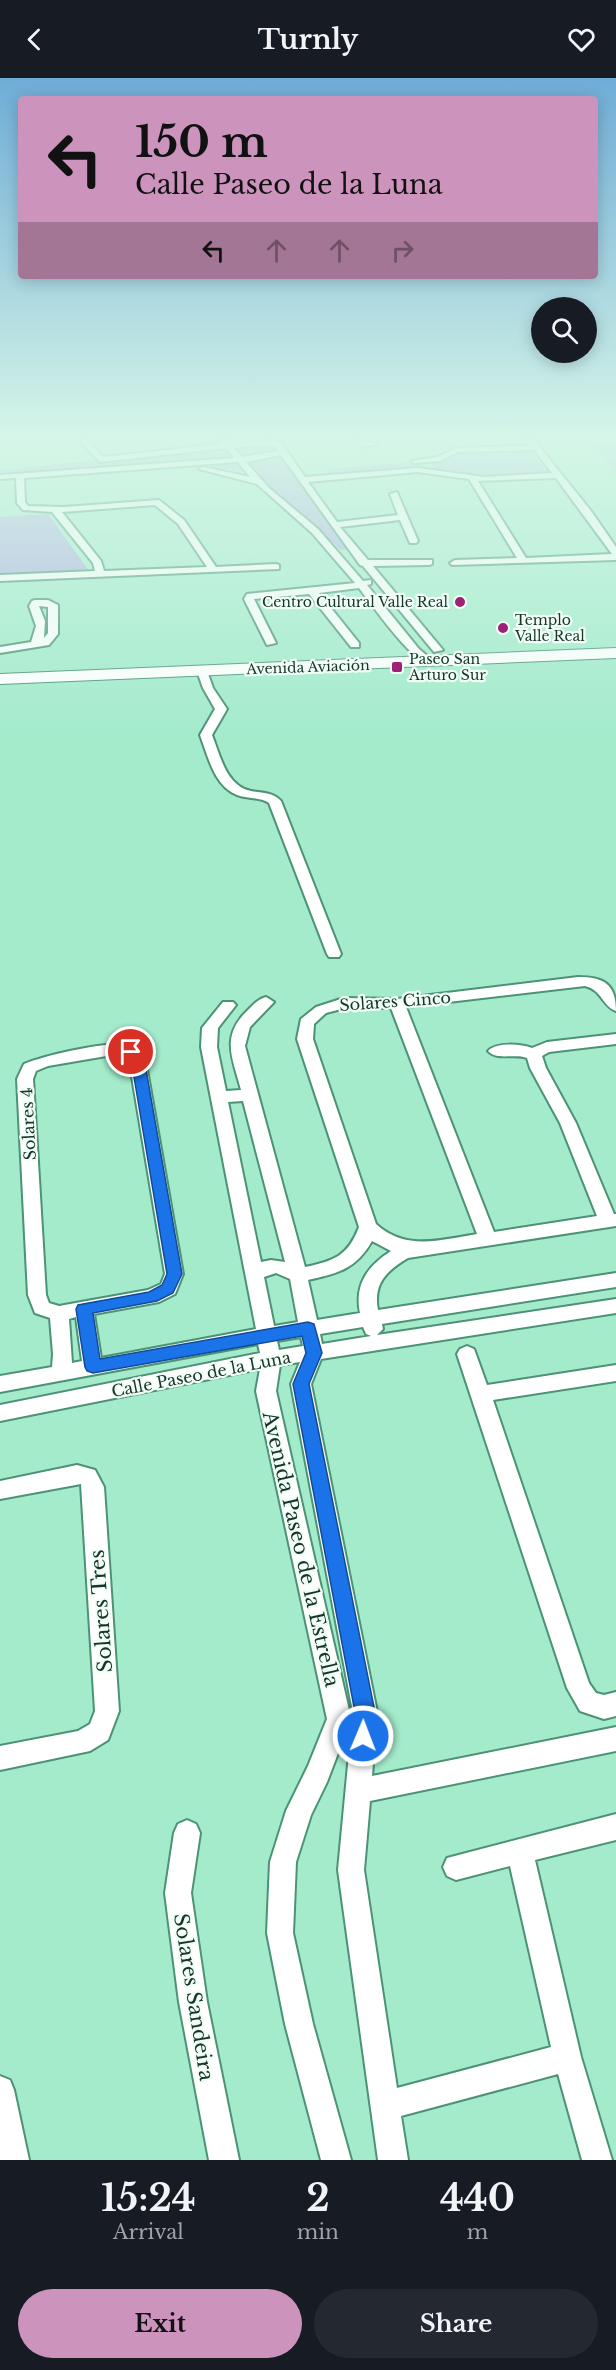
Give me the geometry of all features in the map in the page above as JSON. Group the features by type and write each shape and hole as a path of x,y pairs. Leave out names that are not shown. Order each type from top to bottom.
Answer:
{"main road":[{"name":"Avenida Aviación","path":"0,669 427,654 616,644"},
{"name":"Avenida Aviación","path":"0,679 202,671 427,654 616,653"}],"street":[{"path":"77,537 98,563 100,575"},
{"path":"191,537 214,570"},
{"path":"321,537 396,627 427,654"},
{"path":"344,537 416,625 427,654"},
{"path":"411,537 413,541"},
{"path":"509,537 523,560"},
{"path":"604,537 616,555"},
{"path":"332,549 340,552 354,551"},
{"path":"455,563 616,555"},
{"path":"363,563 429,562"},
{"path":"0,578 276,567"},
{"path":"271,643 249,599 384,586"},
{"path":"312,593 341,625 355,645"},
{"path":"396,627 416,625"},
{"path":"0,650 34,646"},
{"path":"202,671 208,688 221,710 208,729 207,735 225,781 231,789 239,793 271,797 275,801 334,954"},
{"name":"Solares Cinco","path":"368,1227 305,1039 306,1022 312,1015 330,1006 344,1003 397,1004 589,981 602,986 616,1006"},
{"path":"266,1002 237,1033 237,1046 298,1275 314,1353"},
{"path":"397,1004 487,1238"},
{"name":"Avenida Paseo de la Estrella","path":"228,1005 215,1019 208,1038 271,1359 266,1391 339,1719"},
{"path":"534,1055 547,1047 616,1039"},
{"name":"Solares 4","path":"118,1049 131,1052 137,1058 174,1274 168,1289 152,1297 84,1309 59,1313 42,1308 37,1295 26,1079 30,1068 44,1062 118,1049"},
{"path":"496,1051 522,1050 534,1055"},
{"path":"375,1343 367,1293 386,1262 404,1252 418,1248 612,1221 568,1123 538,1068 534,1055"},
{"path":"219,1097 249,1095"},
{"path":"254,1274 262,1268 273,1265 281,1266 298,1275 334,1266 355,1255 360,1249 368,1227 379,1238 396,1247 418,1248"},
{"name":"Calle Paseo de la Luna","path":"0,1384 266,1335 616,1280"},
{"name":"Calle Paseo de la Luna","path":"0,1413 271,1359 616,1306"},
{"path":"84,1309 93,1367"},
{"path":"59,1313 63,1347 61,1372"},
{"name":"Avenida Paseo de la Estrella","path":"314,1353 301,1384 365,1712 351,1870 393,2160"},
{"path":"467,1354 579,1688 588,1703 604,1707 616,1704"},
{"path":"481,1395 616,1373"},
{"name":"Solares Tres","path":"0,1490 76,1474 88,1476 93,1488 107,1711 99,1732 81,1742 0,1758"},
{"path":"336,2160 299,2024 280,1933 283,1862 299,1811 318,1773 339,1719 365,1712"},
{"path":"359,1791 616,1739"},
{"path":"456,1867 616,1827"},
{"name":"Solares Sandeira","path":"188,1833 178,1893 193,2002 224,2160"},
{"path":"520,1851 567,2057 597,2160"},
{"path":"386,2105 567,2057"},
{"path":"0,2090 14,2160"}],"shaded area":[{"path":"0,537 65,537 89,571 0,573"},
{"path":"326,537 342,537 351,549 341,550"}],"place":[{"name":"Centro Cultural Valle Real","path":"460,602"},
{"name":"Templo Valle Real","path":"503,628"},
{"name":"Paseo San Arturo Sur","path":"397,667"}],"route":[{"path":"131,1052 137,1058 174,1274 168,1289 152,1297 84,1309 93,1367 308,1328 314,1353 301,1384 365,1712 363,1736"}]}
